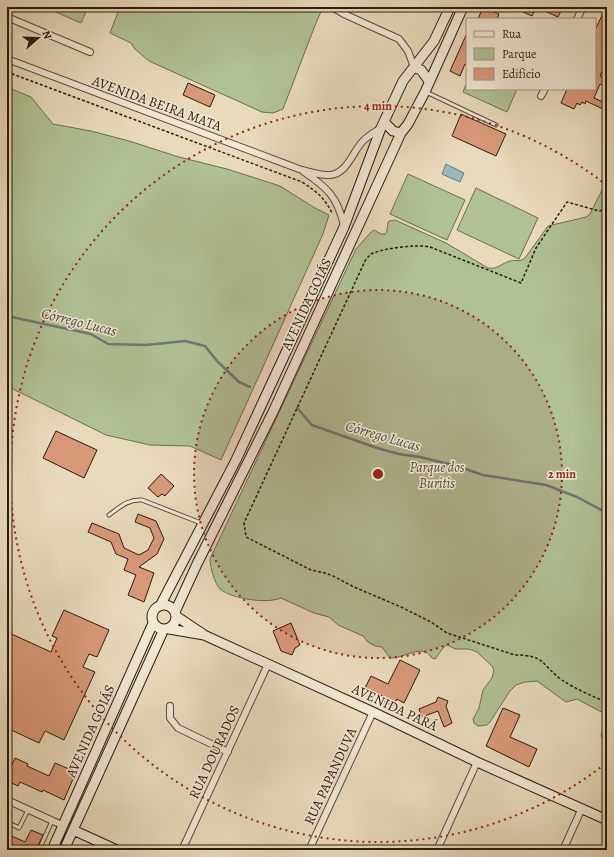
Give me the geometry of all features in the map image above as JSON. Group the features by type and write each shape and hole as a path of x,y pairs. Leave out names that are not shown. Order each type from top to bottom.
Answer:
{"main road":[{"name":"AVENIDA GOIÁS","path":"160,606 236,460 344,227 382,125 403,81 434,41 450,7"},
{"name":"AVENIDA GOIÁS","path":"175,614 196,564 273,412 401,133 408,124 425,92 464,7"},
{"path":"414,67 421,70 429,81"},
{"path":"382,125 393,131 401,133"},
{"path":"175,614 174,624 166,629 158,628 153,623 152,615 156,608 160,606 167,606 170,607 175,614 204,635"},
{"name":"AVENIDA GOIÁS","path":"52,850 64,826 153,623"},
{"name":"AVENIDA GOIÁS","path":"64,850 166,629"},
{"name":"AVENIDA PARÁ","path":"166,629 204,635 373,712 477,762 607,820"},
{"path":"73,830 117,850"}],"street":[{"path":"332,7 399,39 408,51 414,67"},
{"path":"578,18 583,7"},
{"path":"7,17 90,52"},
{"name":"AVENIDA BEIRA MATA","path":"7,59 299,169 324,175 336,174 341,170 363,141 382,125"},
{"path":"541,96 544,90"},
{"name":"AVENIDA BEIRA MATA","path":"299,169 325,187 332,196 338,206 344,227"},
{"name":"RUA DOURADOS","path":"182,850 268,664"},
{"path":"170,706 170,718 178,728 228,752"},
{"name":"RUA PAPANDUVA","path":"309,850 373,712"},
{"path":"437,850 477,762"},
{"path":"7,800 64,826"},
{"path":"563,850 582,808"}],"lane":[{"path":"425,92 496,125"},
{"path":"109,514 128,502 142,500 203,524"},
{"path":"7,822 19,828 28,810"},
{"path":"39,850 52,821"}],"path":[{"path":"7,72 302,182 317,192 325,200 334,217"},
{"path":"607,209 599,212 567,202 536,248 520,283 423,245 378,252 370,255 365,261 244,524 246,537 311,570 333,576 346,584 401,607 431,622 447,633 515,655 524,655 540,659 564,681 607,702"}],"green space":[{"path":"44,7 88,7 81,23"},
{"path":"120,7 319,7 322,9 283,109 273,113 262,112 149,61 135,49 131,43 110,33"},
{"path":"466,84 466,90 517,90 507,112 463,92"},
{"path":"7,87 31,97 53,124 91,131 129,141 280,186 329,215 323,234 221,460 190,446 150,445 106,435 7,386"},
{"path":"408,174 465,200 447,240 390,214"},
{"name":"Parque dos Buritis","path":"607,180 607,715 577,699 566,702 537,681 525,682 516,685 510,691 487,725 478,726 474,723 473,719 479,708 483,690 492,678 494,670 492,666 477,652 469,649 456,649 447,645 435,659 423,651 412,652 395,658 390,658 382,647 375,646 368,642 363,636 338,625 329,617 314,613 281,598 267,601 250,600 225,593 220,589 213,575 210,559 356,249 371,232 374,230 381,234 385,234 389,221 395,220 446,243 488,268 494,268 510,261 525,258 548,226 586,217 590,214"},
{"path":"476,188 538,218 519,259 457,230"},
{"path":"607,715 607,747 601,735"}],"water":[{"path":"446,164 464,173 460,182 442,174"}],"building":[{"path":"483,7 499,14 497,18 478,18"},
{"path":"525,7 536,7 532,16 523,12"},
{"path":"536,7 563,7 558,17"},
{"path":"607,7 607,39 602,50 607,53 607,60 600,76 606,79 603,86 600,84 594,98 605,103 603,109 586,101 585,104 582,102 580,105 577,103 574,109 561,103 567,90 596,90 596,28"},
{"path":"466,35 466,64 460,76 450,71"},
{"path":"188,83 215,95 210,107 183,95"},
{"path":"461,114 506,134 496,156 452,136"},
{"path":"56,431 97,450 84,478 43,458"},
{"path":"161,474 174,486 165,496 162,494 158,497 148,488"},
{"path":"138,514 156,521 164,539 157,554 139,567 154,573 144,602 128,595 136,575 124,570 128,559 116,554 111,542 88,532 92,523 119,534 124,548 139,555 148,550 154,538 150,528 135,522"},
{"path":"64,610 109,630 97,657 89,654 83,667 95,672 64,740 45,731 39,743 7,728 7,715 12,702 7,700 7,632 51,652 57,638 52,636"},
{"path":"291,623 300,645 295,648 292,655 281,651 273,631"},
{"path":"400,660 420,670 404,703 397,699 393,706 381,700 383,696 365,688 371,676 388,684"},
{"path":"438,697 448,701 446,706 452,723 444,727 438,711 422,717 419,709 436,702"},
{"path":"503,708 520,715 510,737 537,749 529,767 486,746"},
{"path":"15,758 28,764 27,766 49,776 55,763 76,772 64,800 43,790 42,792 20,782 18,786 7,781 7,776"},
{"path":"31,830 43,835 36,850 7,850 7,834 25,842"}],"waterway":[{"name":"Córrego Lucas","path":"7,316 91,334 108,344 146,345 185,341 205,346 217,361 239,382 250,387"},
{"name":"Córrego Lucas","path":"297,408 312,425 377,448 457,466 483,475 546,485 577,497 607,513"}]}
